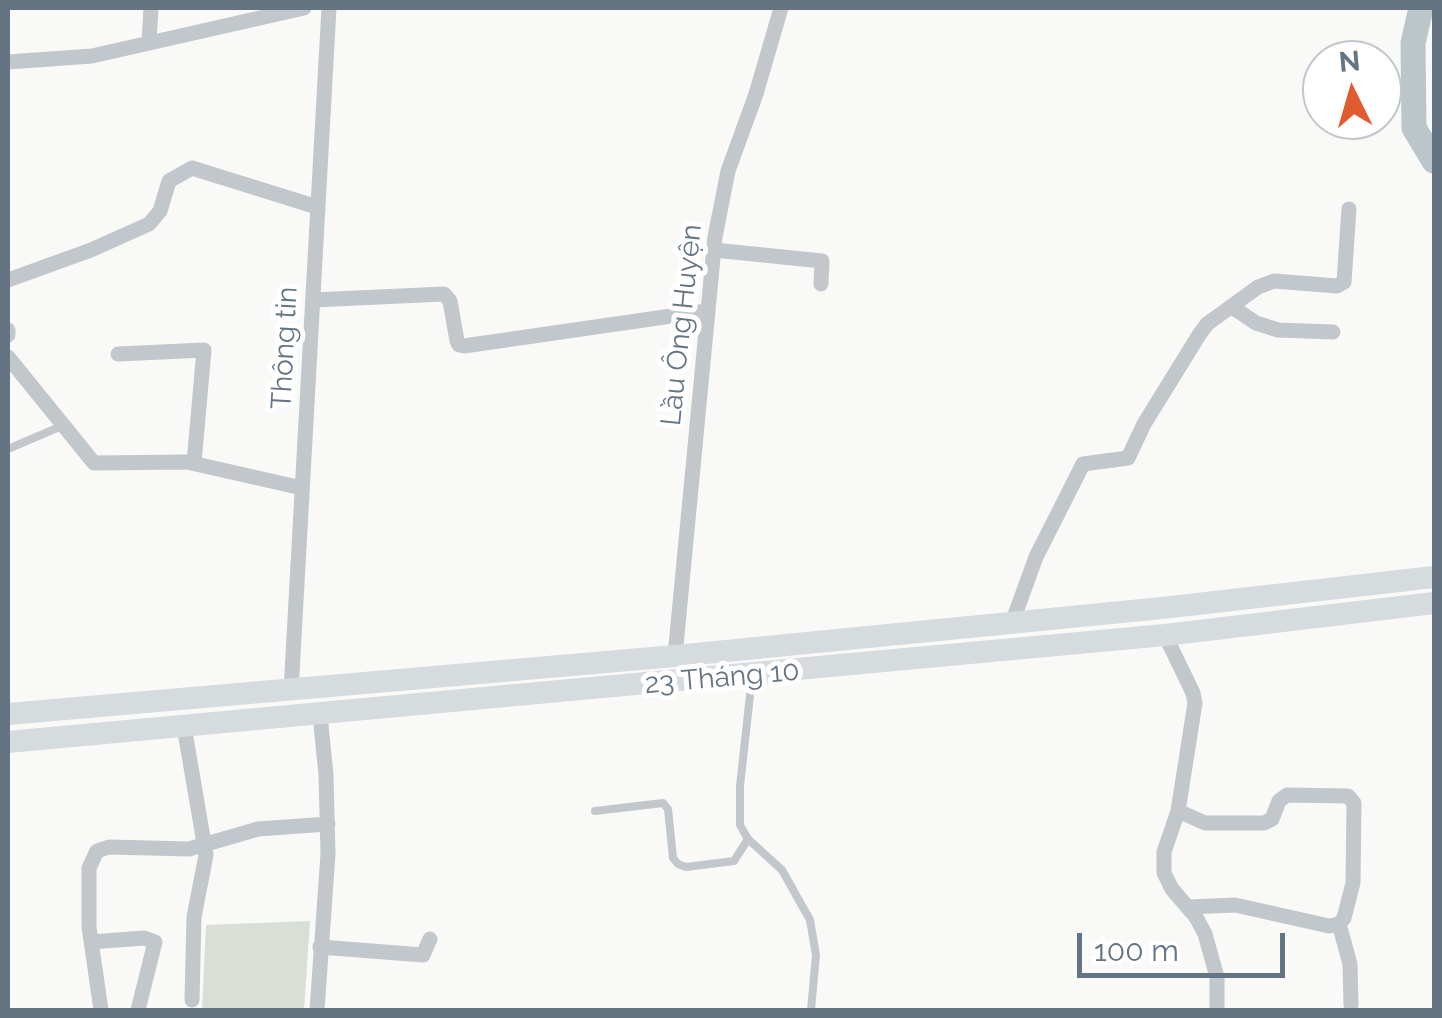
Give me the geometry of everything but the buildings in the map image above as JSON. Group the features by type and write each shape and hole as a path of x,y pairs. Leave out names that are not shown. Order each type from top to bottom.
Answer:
{"main road":[{"name":"23 Tháng 10","path":"8,714 675,656 1434,577"},
{"name":"23 Tháng 10","path":"8,742 1165,635 1434,603"},
{"path":"1162,608 1165,635"}],"street":[{"path":"149,42 151,8"},
{"path":"8,62 68,60 304,8"},
{"name":"Thông tin","path":"291,690 329,8"},
{"name":"Lầu Ông Huyện","path":"675,656 714,250 728,171 781,8"},
{"path":"8,280 149,224 160,211 169,181 184,170 199,169 317,207"},
{"path":"1012,623 1036,556 1082,464 1128,458 1144,424 1199,335 1232,306 1270,281 1337,286 1344,282 1349,209"},
{"path":"714,250 822,261 821,284"},
{"path":"313,300 444,294 450,301 459,346 706,311"},
{"path":"1232,306 1256,322 1278,330 1333,332"},
{"path":"118,354 204,350 194,463"},
{"path":"8,357 98,465 194,463 302,488"},
{"path":"1165,635 1193,693 1194,703 1178,811 1164,852 1164,873 1205,934 1215,968 1217,1010"},
{"path":"317,1010 328,824 320,715"},
{"path":"184,726 205,865 194,917 192,1000"},
{"path":"1178,811 1205,823 1264,824 1272,819 1277,805 1287,795 1348,796 1354,803 1353,883 1339,924 1329,926 1235,906 1188,908"},
{"path":"101,1010 91,942 89,868 97,851 109,847 180,850 204,847 258,829 328,824"},
{"path":"1339,924 1350,964 1351,1005"},
{"path":"91,942 144,938 155,942 138,1010"},
{"path":"320,947 423,956 430,939"}],"lane":[{"path":"8,448 64,425"},
{"path":"752,675 739,814 741,829 782,870 810,920 816,954 811,1010"},
{"path":"595,811 663,802 668,809 673,858 686,867 728,864 740,855 748,838"}],"shaded area":[{"path":"310,921 304,1010 202,1010 206,925"}],"waterway":[{"path":"1421,8 1413,43 1414,128 1434,161"}]}
